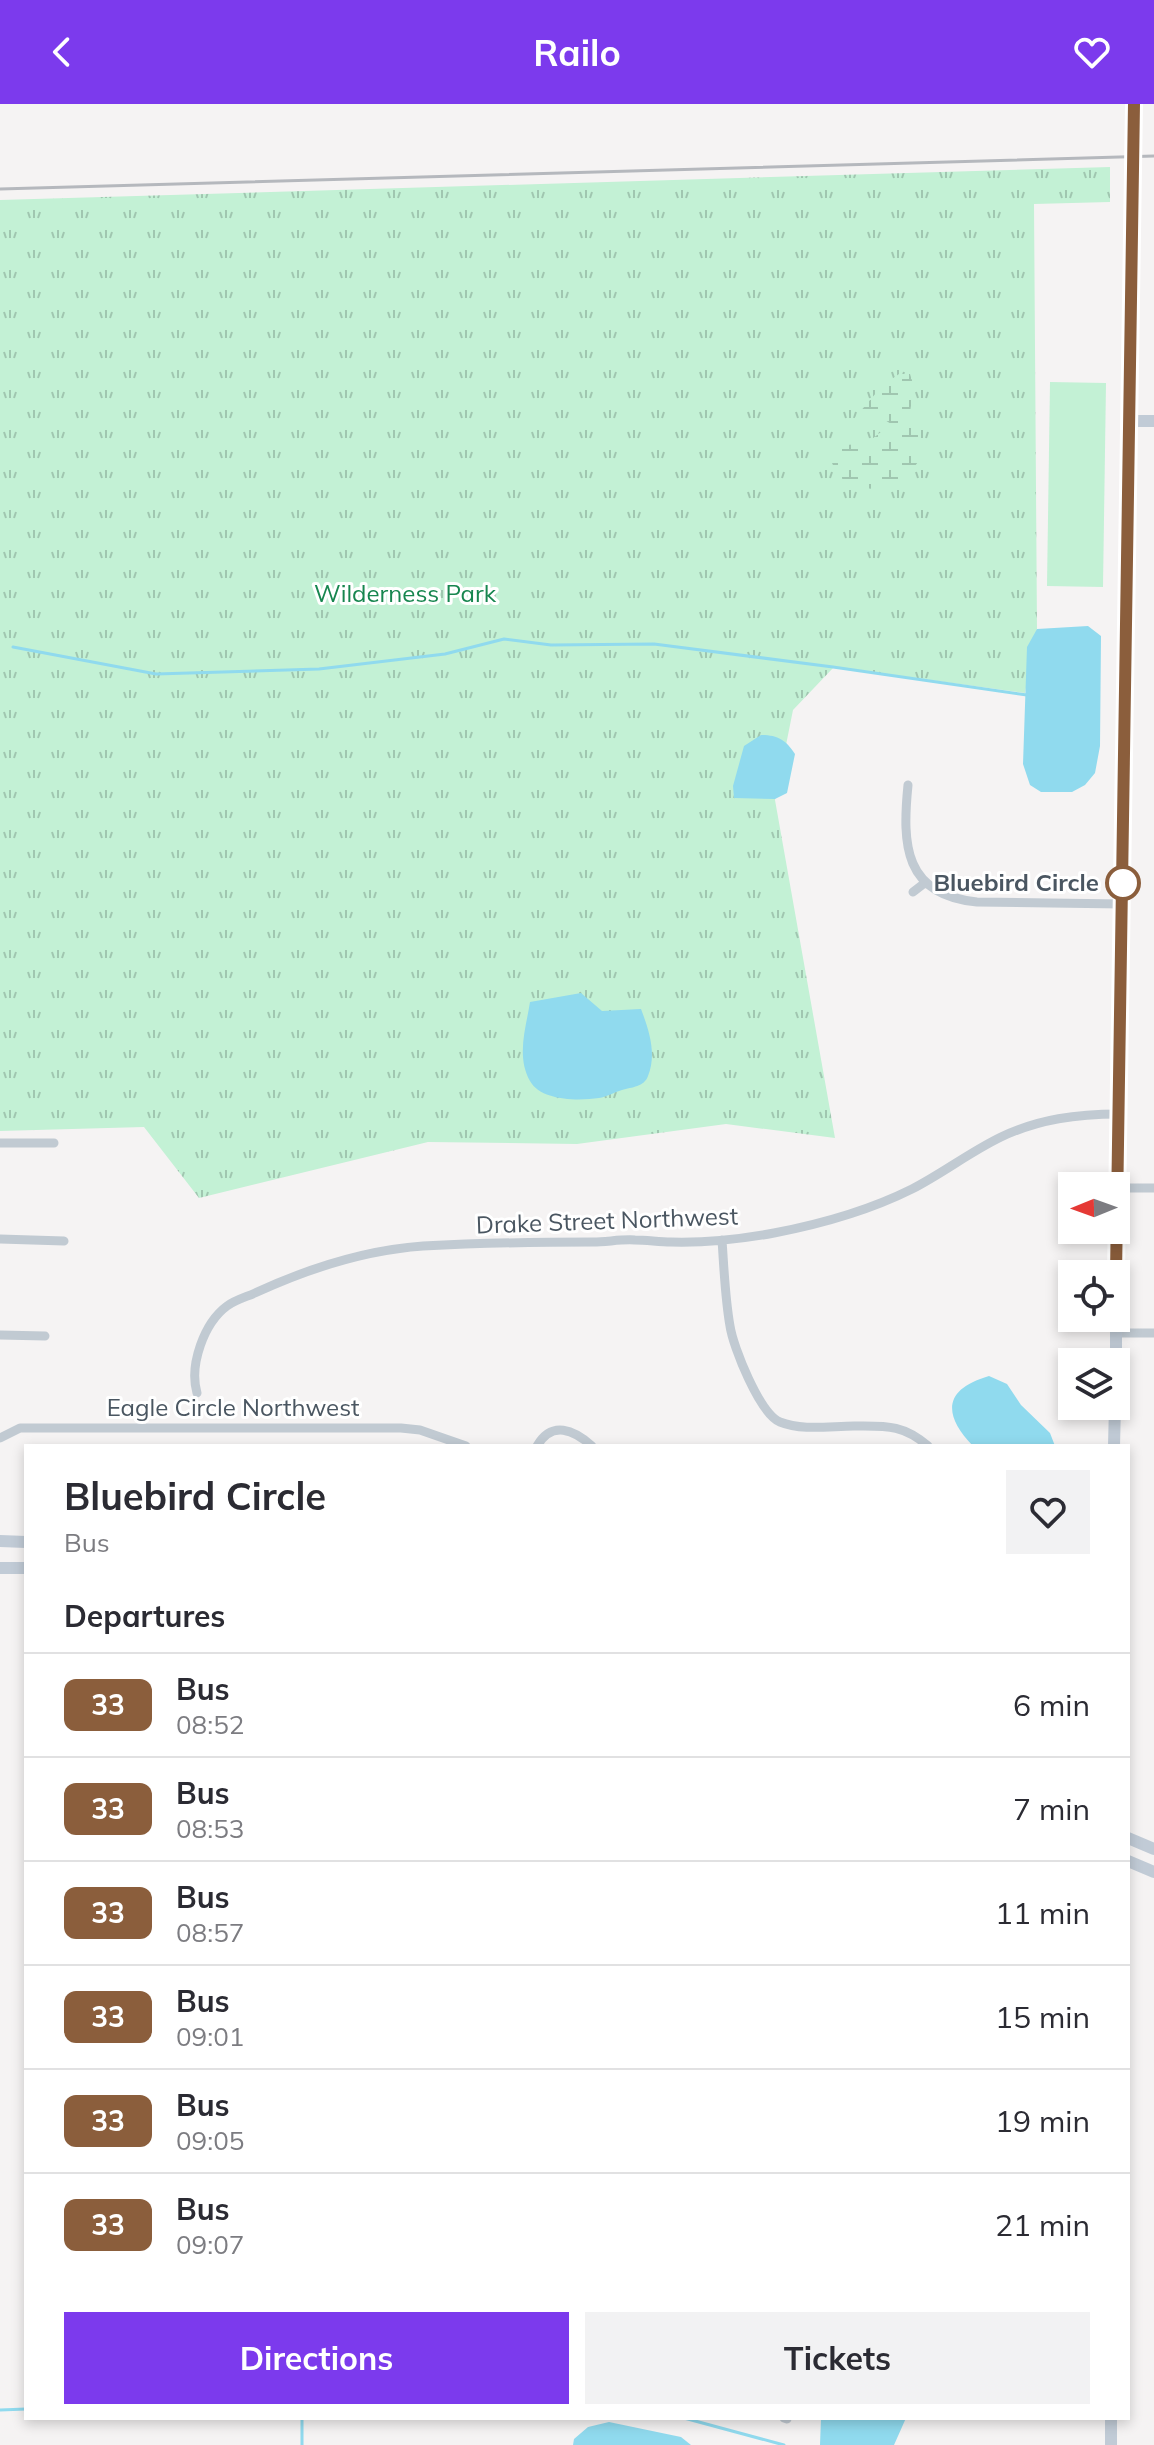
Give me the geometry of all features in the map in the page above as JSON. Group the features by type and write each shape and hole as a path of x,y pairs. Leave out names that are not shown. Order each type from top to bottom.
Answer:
{"street":[{"path":"1117,1172 1134,104"},
{"path":"1129,421 1154,421"},
{"path":"908,785 905,837 916,869 940,893 965,901 1122,904"},
{"path":"913,892 926,882"},
{"name":"Drake Street Northwest","path":"197,1393 194,1385 203,1335 227,1306 289,1277 378,1253 421,1246 633,1240 672,1242 722,1240 774,1233 881,1202 939,1175 999,1138 1036,1124 1082,1114 1119,1114"},
{"path":"0,1143 54,1143"},
{"path":"1130,1188 1154,1188"},
{"path":"0,1239 64,1241"},
{"path":"722,1240 730,1329 761,1401 771,1416 780,1422 800,1426 898,1427 925,1444"},
{"path":"1116,1348 1116,1333 1154,1333"},
{"path":"0,1335 45,1336"},
{"path":"1114,1444 1115,1420"},
{"name":"Eagle Circle Northwest","path":"0,1438 20,1428 401,1428 420,1430 460,1444"},
{"path":"538,1444 550,1432 561,1430 579,1435 590,1444"},
{"path":"0,1541 24,1542"},
{"path":"0,1568 24,1568"},
{"path":"1130,1839 1154,1849"},
{"path":"1130,1862 1154,1872"},
{"path":"1111,2420 1111,2445"}],"green space":[{"name":"Wilderness Park","path":"1110,167 1110,202 1034,204 1037,629 1025,693 834,667 793,710 775,800 835,1138 726,1124 577,1144 428,1142 199,1198 144,1127 0,1131 0,200"},
{"path":"899,374 910,374 914,387 910,412 918,427 918,462 899,487 887,492 852,485 838,476 832,463 837,446 867,443 891,424 882,418 853,420 882,386"},
{"path":"1050,382 1106,383 1103,587 1047,586"}],"water":[{"path":"1088,626 1101,636 1100,746 1095,773 1085,785 1072,792 1041,792 1030,785 1023,764 1027,647 1037,629"},
{"path":"761,735 781,739 795,754 787,793 775,799 734,798 733,786 744,746"},
{"path":"581,993 602,1011 641,1009 649,1034 652,1059 648,1076 641,1084 602,1097 571,1099 542,1093 530,1081 523,1052 530,1002"},
{"path":"989,1376 1007,1384 1021,1405 1050,1433 1054,1444 971,1444 956,1423 952,1404 956,1395 974,1381"},
{"path":"821,2420 905,2420 894,2445 820,2445"},
{"path":"609,2422 681,2437 691,2445 573,2445 574,2439 588,2427"}],"waterway":[{"path":"13,647 156,674 319,669 445,654 504,639 551,645 654,644 1027,695"},
{"path":"0,2410 24,2409"},
{"path":"302,2420 302,2445"},
{"path":"691,2420 784,2445"}],"railway":[{"path":"0,189 1154,156"}],"bus line":[{"name":"33","path":"1116,1260 1134,104"}],"place":[{"name":"Bluebird Circle","path":"1123,883"}]}
